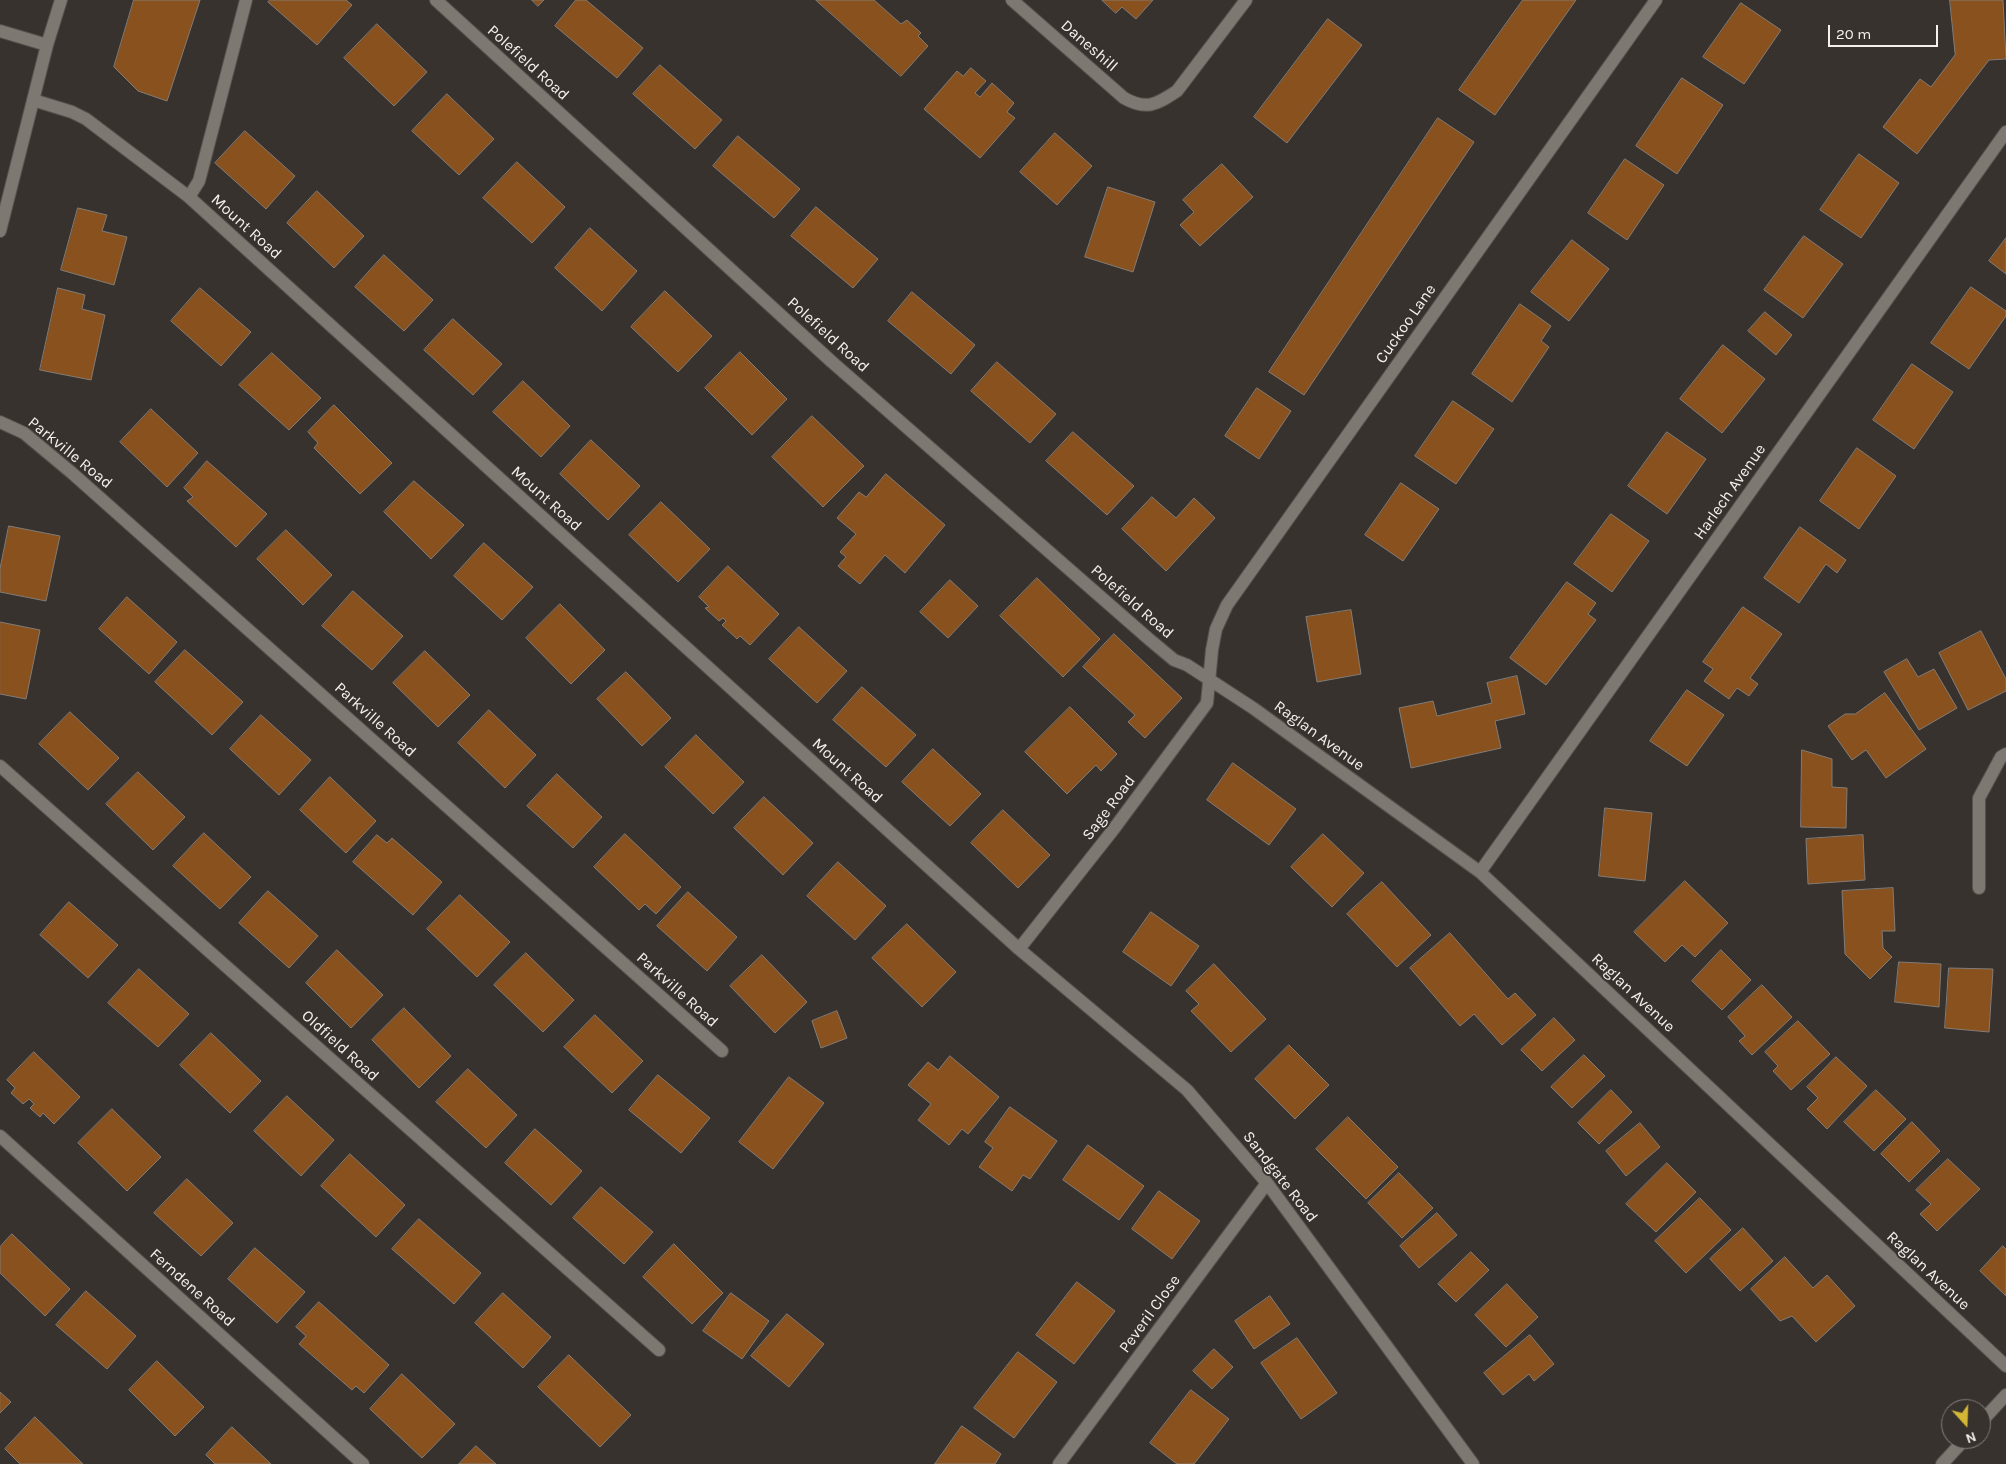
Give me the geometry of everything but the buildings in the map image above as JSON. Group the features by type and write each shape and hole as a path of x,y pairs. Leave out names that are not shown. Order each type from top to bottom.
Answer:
{"street":[{"path":"0,231 47,45 61,0"},
{"path":"189,197 198,181 246,0"},
{"name":"Polefield Road","path":"436,0 832,362 1150,640 1174,660 1187,665 1210,679"},
{"name":"Daneshill","path":"1012,0 1124,98 1138,105 1151,105 1162,101 1178,91 1246,0"},
{"name":"Cuckoo Lane","path":"1210,679 1212,650 1216,630 1227,605 1656,0"},
{"path":"0,31 47,45"},
{"name":"Mount Road","path":"33,100 86,118 189,197 1020,949"},
{"name":"Harlech Avenue","path":"1480,872 2006,132"},
{"name":"Parkville Road","path":"0,422 24,433 72,473 722,1051"},
{"name":"Raglan Avenue","path":"1210,679 1480,872 2006,1366"},
{"name":"Sage Road","path":"1020,949 1114,830 1207,704 1210,679"},
{"path":"1979,888 1979,798 2001,757 2006,754"},
{"name":"Oldfield Road","path":"0,766 659,1350"},
{"name":"Sandgate Road","path":"1020,949 1186,1090 1267,1183 1472,1464"},
{"name":"Ferndene Road","path":"0,1136 363,1464"},
{"name":"Peveril Close","path":"1059,1464 1267,1183"},
{"path":"1991,1411 2006,1395"},
{"path":"1942,1464 1956,1449"}]}
